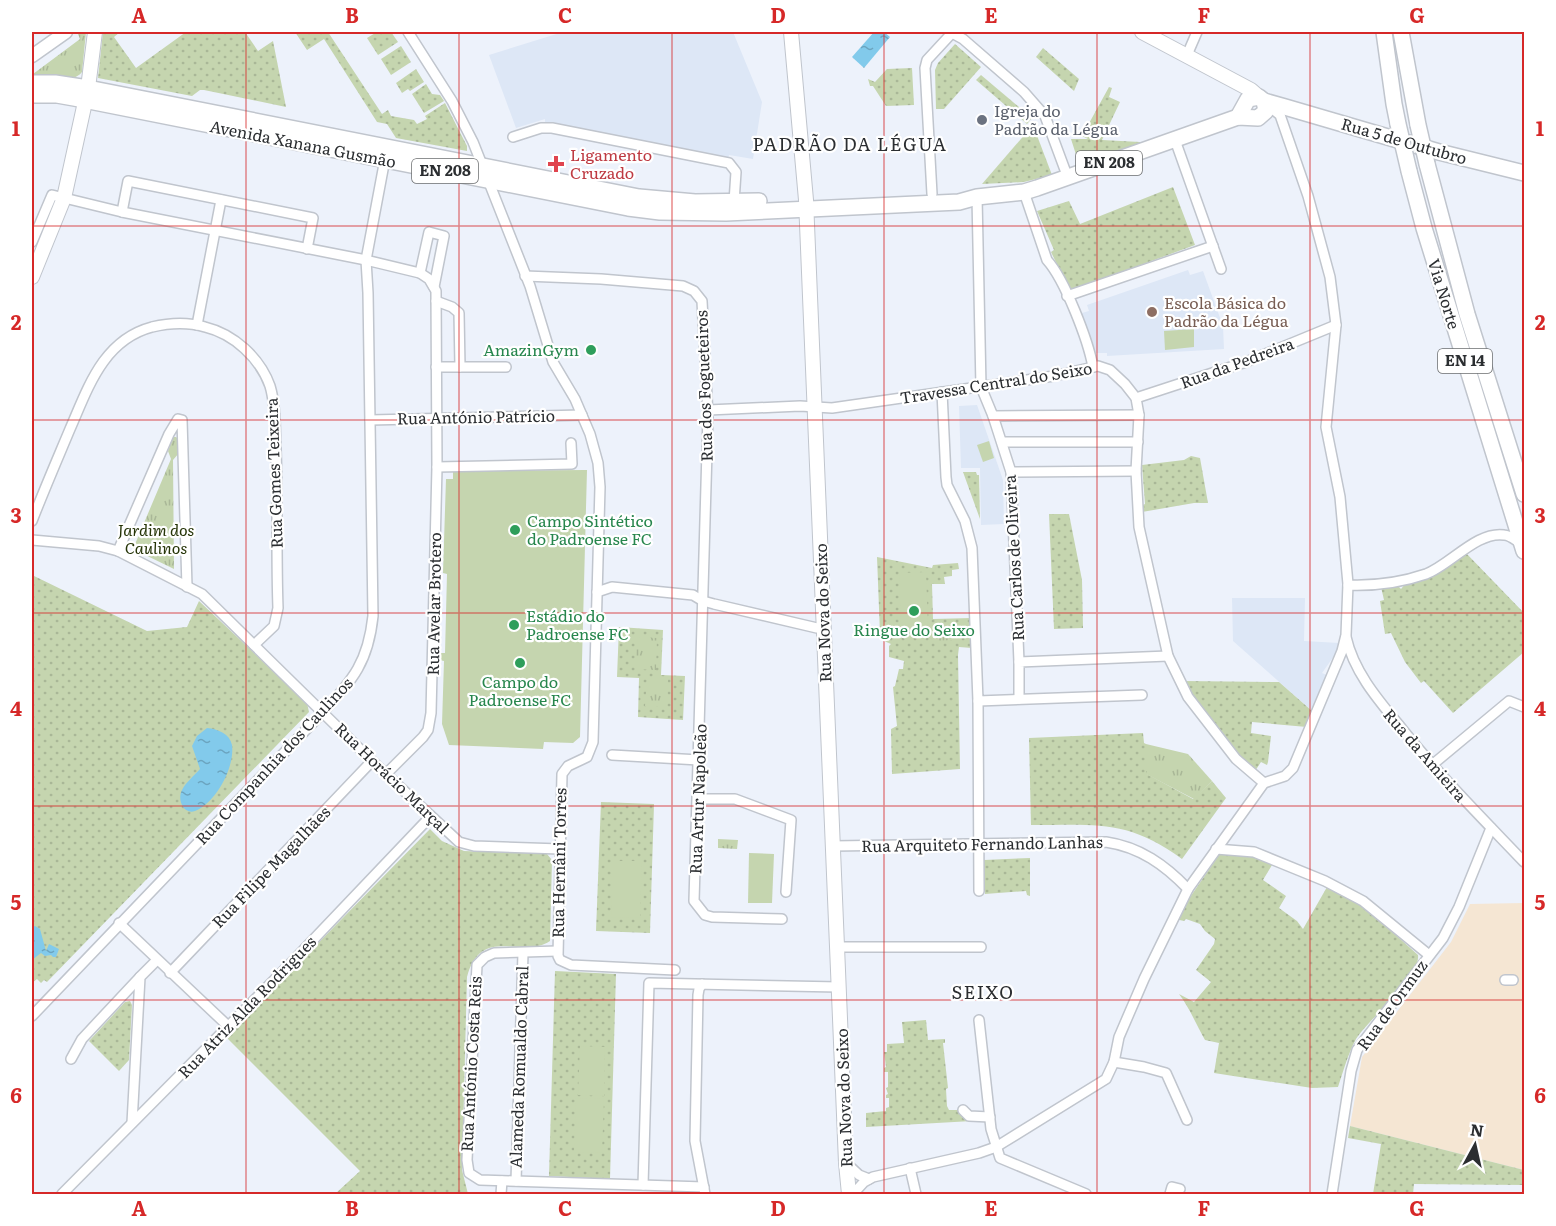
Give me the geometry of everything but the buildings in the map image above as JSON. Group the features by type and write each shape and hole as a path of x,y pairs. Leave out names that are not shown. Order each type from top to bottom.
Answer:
{"main road":[{"path":"32,277 64,198 86,95 95,32"},
{"name":"Rua Nova do Seixo","path":"791,32 806,204 846,1163 851,1194"},
{"path":"1142,32 1187,55 1257,106"},
{"name":"Via Norte","path":"1384,32 1398,124 1424,228 1522,546"},
{"name":"Via Norte","path":"1401,32 1427,164 1467,314 1521,475 1524,494"},
{"name":"Avenida Xanana Gusmão","path":"32,83 55,83 86,95 385,159 639,197 695,202 806,204"},
{"name":"Avenida Xanana Gusmão","path":"32,95 86,95 484,172 628,208 660,212 726,213 806,204"},
{"name":"EN 208","path":"806,204 959,202 977,197 1024,192 1175,140 1257,106"},
{"name":"Rua 5 de Outubro","path":"1257,106 1524,173"},
{"name":"EN 208","path":"806,204 932,194 966,193 977,197"}],"street":[{"path":"32,56 66,32"},
{"path":"408,32 452,101 473,142 525,276 553,362 590,434 599,467 600,487 597,592 612,587 693,595 703,601 824,628"},
{"path":"1187,55 1197,32"},
{"path":"932,194 925,68 927,60 952,33 963,39 1024,93 1045,116 1068,178"},
{"path":"851,1194 869,1179 996,1147 1097,1086 1110,1075 1119,1037 1144,979 1188,889 1264,783 1286,776 1293,768 1337,667 1346,635 1348,585 1340,498 1326,427 1336,325 1330,277 1308,196 1280,115 1257,106"},
{"path":"513,137 541,128 552,128 729,163 736,172 734,202"},
{"path":"1175,140 1221,269"},
{"name":"Rua Companhia dos Caulinos","path":"32,1016 323,712 358,670 370,637 373,594 369,293 366,260 385,159"},
{"path":"122,212 128,181 313,218 307,249"},
{"path":"1024,192 1047,260 1067,296 1093,367"},
{"path":"32,242 52,195 122,212 366,260 420,273 426,275 434,287"},
{"path":"977,197 981,387"},
{"path":"197,325 221,200"},
{"name":"Rua Avelar Brotero","path":"386,774 423,736 430,723 437,467 434,287 444,236 429,232 420,273"},
{"path":"1067,296 1213,246"},
{"name":"Rua dos Fogueteiros","path":"525,276 601,279 683,286 694,291 702,301 708,410 703,601"},
{"path":"436,301 455,308 459,313 459,367"},
{"name":"Rua Gomes Teixeira","path":"32,521 90,382 110,352 132,334 164,324 197,325 222,333 251,354 267,379 274,404 277,461 278,608 274,626 254,645"},
{"name":"Rua da Pedreira","path":"1136,398 1246,362 1336,325"},
{"name":"Travessa Central do Seixo","path":"708,410 800,406 832,408 1054,376 1102,366 1125,384 1136,398"},
{"path":"436,367 506,367"},
{"name":"Rua Carlos de Oliveira","path":"981,387 1011,472 1019,699"},
{"path":"942,392 947,485 965,521 972,548 978,701 979,891"},
{"path":"1136,398 1139,415 1136,471 1139,527 1168,656 1194,705 1236,759 1264,783"},
{"name":"Rua António Patrício","path":"370,420 582,415"},
{"path":"993,416 1139,415"},
{"path":"118,551 169,434 178,419 182,420 187,588"},
{"path":"1002,442 1138,442"},
{"path":"437,467 572,464 571,443"},
{"path":"1011,472 1136,471"},
{"path":"1348,585 1393,583 1424,574 1439,568 1472,545 1496,535 1508,536 1522,546"},
{"name":"Rua Horácio Marçal","path":"32,540 99,546 118,551 202,594 430,817 464,844 560,849"},
{"path":"597,567 612,587"},
{"name":"Rua Hernâni Torres","path":"597,592 593,744 585,759 568,766 562,774 557,951 560,960 571,965 675,970"},
{"name":"Rua Artur Napoleão","path":"703,601 694,901 705,915 712,917 782,919"},
{"name":"Rua da Amieira","path":"1346,635 1354,662 1381,703 1432,765 1524,862"},
{"path":"1019,662 1168,656"},
{"path":"1337,667 1354,662"},
{"path":"978,701 1142,695"},
{"path":"1432,765 1509,701 1524,707"},
{"path":"612,755 699,760"},
{"name":"Rua Filipe Magalhães","path":"170,973 372,761"},
{"path":"698,799 735,800 791,820 786,892"},
{"name":"Rua Atriz Alda Rodrigues","path":"62,1194 430,817"},
{"name":"Rua de Ormuz","path":"1332,1194 1349,1082 1357,1050 1443,938 1459,907 1491,828"},
{"name":"Rua Arquiteto Fernando Lanhas","path":"833,846 1091,841 1117,843 1147,855 1172,872 1188,889"},
{"path":"1216,849 1254,852 1325,881 1363,901 1429,955"},
{"path":"119,923 228,1026"},
{"path":"837,947 981,947"},
{"name":"Rua António Costa Reis","path":"557,951 494,953 482,959 476,969 467,1166 469,1173 475,1179 704,1191 695,1141 698,995 702,984"},
{"name":"Alameda Romualdo Cabral","path":"516,1181 523,952"},
{"path":"71,1059 82,1039 157,960"},
{"path":"132,1123 140,977"},
{"path":"639,1188 649,983 839,987"},
{"path":"979,1020 991,1129 1002,1160 1086,1194"},
{"path":"1114,1062 1166,1073 1187,1120"},
{"path":"963,1110 969,1116 990,1117"},
{"path":"979,1153 991,1129"},
{"path":"846,1163 859,1175 869,1179"},
{"path":"910,1168 915,1194"},
{"path":"501,1194 502,1181"},
{"path":"1170,1194 1172,1187 1180,1189"}],"shaded area":[{"path":"563,32 733,32 762,102 753,159 729,155 728,159 545,122 545,119 516,128 489,55"},
{"name":"Escola Básica do Padrão da Légua","path":"1188,270 1190,275 1203,271 1223,326 1224,349 1107,356 1107,353 1094,353 1082,313 1089,311 1087,305"},
{"path":"977,405 1003,480 1004,524 981,525 980,468 961,468 959,406"},
{"path":"1232,598 1305,598 1304,641 1339,643 1339,649 1322,673 1329,676 1312,711 1233,641"},
{"path":"1524,903 1524,1170 1350,1126 1362,1057 1451,942 1470,904"}],"green space":[{"path":"86,32 82,72 78,76 65,80 32,78 32,73 80,39 78,34"},
{"path":"103,32 120,32 114,37 136,68 186,32 245,32 258,51 273,41 286,107 204,90 192,96 98,78"},
{"path":"295,32 328,32 382,114 388,110 391,116 414,120 417,124 427,119 425,116 445,103 467,146 467,151 396,138 387,124 377,122 324,39 307,50"},
{"path":"377,32 391,32 398,42 378,55 367,38"},
{"path":"955,44 981,67 944,109 936,109 935,70 938,63"},
{"path":"401,46 411,62 391,75 381,59"},
{"path":"1043,48 1079,79 1074,91 1036,57"},
{"path":"912,68 914,105 886,106 873,86 870,86 868,79 875,82 887,69"},
{"path":"416,69 424,82 402,93 396,83"},
{"path":"981,75 1032,118 1027,124 976,80"},
{"path":"426,84 432,94 440,95 444,101 424,113 412,94"},
{"path":"1109,87 1112,88 1109,97 1120,102 1102,140 1140,142 1140,144 1079,164 1071,139 1088,139 1082,136"},
{"path":"1033,125 1052,175 1024,182 982,184"},
{"path":"1173,187 1195,245 1070,291 1051,252 1054,250 1037,211 1069,201 1080,224"},
{"path":"1194,329 1194,347 1165,350 1164,331"},
{"name":"Jardim dos Caulinos","path":"173,437 180,440 179,453 173,460 174,569 133,549 171,459 168,451"},
{"path":"989,441 994,458 983,462 977,445"},
{"path":"1191,456 1200,458 1208,503 1194,503 1142,512 1141,506 1145,504 1142,465 1184,460"},
{"name":"Estádio do Padroense FC","path":"587,470 580,737 573,743 544,742 543,749 449,745 442,724 444,661 439,660 439,653 445,653 447,574 443,573 446,479 453,479 453,471"},
{"path":"963,472 976,472 979,475 980,519"},
{"path":"1049,514 1069,514 1082,580 1083,628 1054,629"},
{"path":"1465,552 1524,613 1524,652 1453,713 1424,681 1421,683 1405,662 1391,633 1385,634 1380,601 1384,600 1381,587 1397,585 1401,589 1406,583"},
{"path":"877,557 932,568 933,565 958,563 959,569 952,570 952,576 944,577 945,584 932,584 933,619 972,618 972,648 959,647 958,655 960,769 892,774 891,729 897,726 893,687 899,669 903,669 904,661 889,657 891,644 884,641 880,634"},
{"name":"Ringue do Seixo","path":"926,572 928,627 901,628 899,573"},
{"path":"32,575 147,631 187,627 199,601 307,703 309,712 47,982 44,980 41,983 37,979 32,983"},
{"path":"936,626 955,626 955,640 936,641"},
{"path":"619,627 663,630 661,675 685,676 683,720 638,717 639,678 617,677"},
{"path":"637,637 657,638 656,670 635,669"},
{"path":"647,679 668,679 667,707 645,706"},
{"path":"1183,681 1279,682 1312,711 1307,727 1252,722 1251,733 1271,736 1267,765 1261,762 1255,771 1231,748 1193,700"},
{"path":"1143,733 1146,744 1147,774 1193,799 1212,781 1226,798 1182,859 1145,837 1110,827 1031,825 1029,738"},
{"path":"1146,744 1188,754 1212,781 1194,799 1146,774"},
{"path":"601,802 654,804 650,933 596,931"},
{"path":"430,829 442,841 464,851 547,854 552,860 550,941 539,946 492,947 482,952 473,961 467,977 462,1170 468,1194 335,1194 360,1171 226,1037"},
{"path":"718,839 738,840 737,849 718,848"},
{"path":"1221,852 1251,855 1272,865 1263,880 1286,896 1279,908 1297,921 1303,929 1327,887 1359,902 1418,955 1417,964 1403,986 1356,1039 1338,1087 1312,1088 1214,1073 1219,1043 1205,1040 1179,994 1194,1002 1211,982 1196,970 1215,939 1200,924 1186,919 1184,921 1175,919"},
{"path":"749,853 774,854 772,903 748,903"},
{"path":"1030,858 1030,896 1026,891 985,894 984,860"},
{"path":"612,861 642,861 640,918 611,917"},
{"path":"555,971 616,974 610,1179 549,1176"},
{"path":"130,1001 132,1005 129,1060 119,1071 89,1041 125,1002"},
{"path":"926,1020 928,1040 945,1039 943,1043 948,1088 946,1089 947,1106 949,1110 960,1110 973,1118 972,1121 866,1127 866,1113 886,1111 889,1107 889,1098 886,1098 888,1072 884,1072 886,1067 884,1052 887,1052 887,1044 904,1043 902,1022"},
{"path":"580,1046 605,1047 604,1096 578,1095"},
{"path":"576,1098 604,1099 602,1153 574,1152"},
{"path":"1350,1126 1524,1170 1524,1185 1414,1184 1413,1194 1373,1194 1381,1144 1348,1138"}],"water":[{"path":"874,32 884,32 890,37 864,68 852,57"},
{"path":"207,728 219,731 229,738 232,754 227,773 217,792 203,807 191,812 184,808 180,798 186,784 200,769 192,746 197,736"},
{"path":"32,927 40,929 46,951 49,944 59,949 56,957 45,956 41,953 32,960"}],"place":[{"name":"Igreja do Padrão da Légua","path":"982,120"},
{"name":"Ligamento Cruzado","path":"556,164"},
{"name":"Escola Básica do Padrão da Légua","path":"1152,312"},
{"name":"AmazinGym","path":"591,350"},
{"name":"Campo Sintético do Padroense FC","path":"515,530"},
{"name":"Ringue do Seixo","path":"914,611"},
{"name":"Estádio do Padroense FC","path":"514,625"},
{"name":"Campo do Padroense FC","path":"520,663"}],"district":[{"name":"PADRÃO DA LÉGUA","path":"850,145"},
{"name":"SEIXO","path":"983,993"}]}
